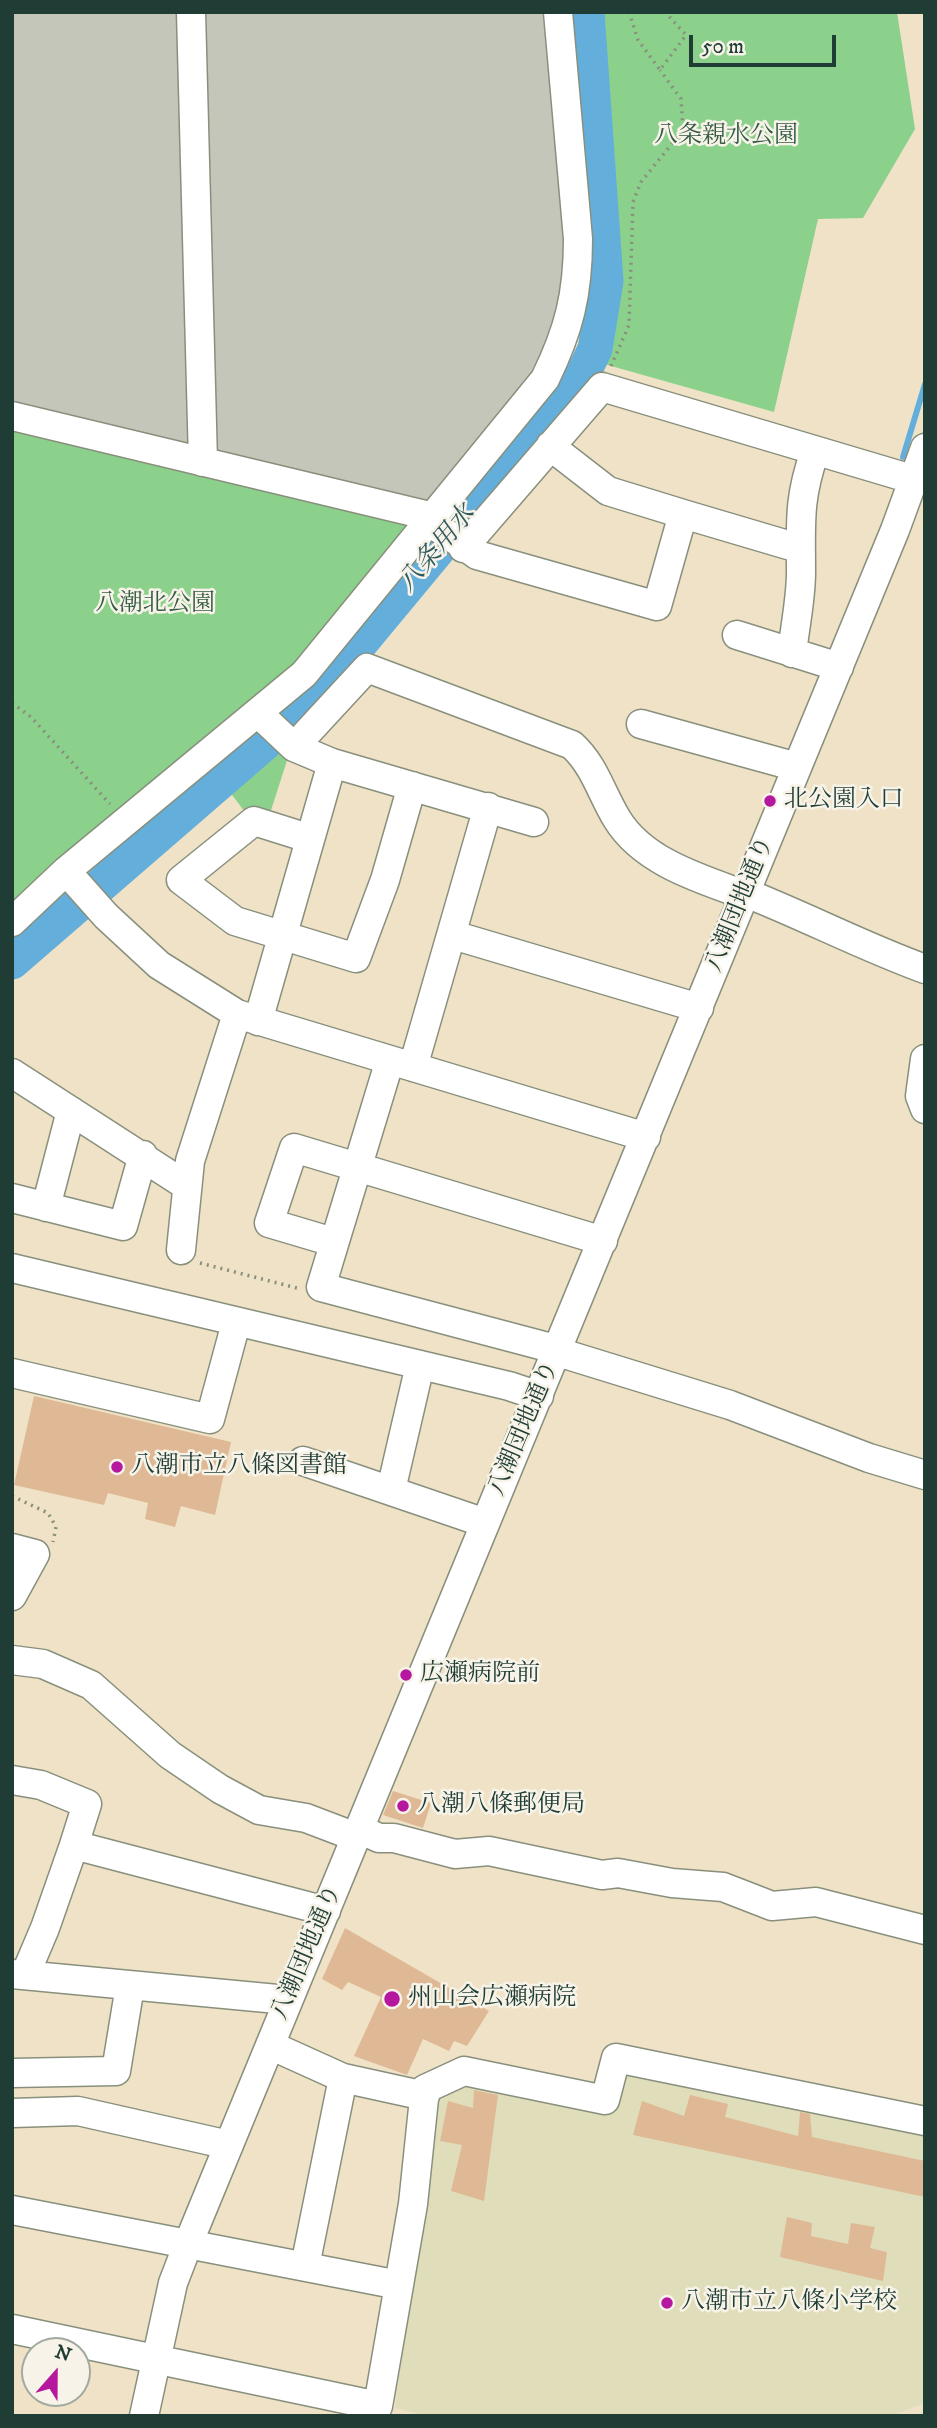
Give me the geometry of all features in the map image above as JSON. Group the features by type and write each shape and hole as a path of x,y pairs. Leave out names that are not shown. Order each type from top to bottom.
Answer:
{"street":[{"path":"191,12 203,462"},
{"path":"12,922 71,877 125,821 304,674 545,379 573,310 578,276 578,239 558,12"},
{"path":"460,545 602,387 816,451 921,464"},
{"path":"12,416 432,519 460,545 477,555 657,606 683,514"},
{"path":"550,446 608,491 798,548"},
{"path":"792,653 801,571 798,548 802,488 816,451"},
{"name":"八潮団地通り","path":"144,2416 173,2283 188,2244 485,1523 559,1351 921,464"},
{"path":"737,635 839,667"},
{"path":"294,747 367,668 572,745 586,758 628,834 682,871 807,917 874,951 925,969"},
{"path":"258,713 294,747 332,762 534,822"},
{"path":"641,724 797,767"},
{"path":"181,1250 190,1161 282,937 332,762"},
{"path":"309,838 254,821 181,880 235,921 356,958 385,880 412,786"},
{"path":"488,807 453,935 358,1166 321,1287 559,1351 730,1405 869,1458 925,1475"},
{"path":"71,877 106,916 159,965 247,1017 646,1137"},
{"path":"453,935 699,1008"},
{"path":"925,1059 920,1096 925,1109"},
{"path":"12,1073 143,1155 187,1186"},
{"path":"46,1208 71,1111"},
{"path":"333,1242 270,1223 294,1148 603,1241"},
{"path":"12,1198 122,1226 143,1155"},
{"path":"12,1268 509,1386 539,1396"},
{"path":"14,1381 210,1419 236,1323"},
{"path":"391,1490 420,1365"},
{"path":"303,1461 485,1523"},
{"path":"12,1596 23,1551"},
{"path":"12,1660 43,1664 91,1685 170,1755 220,1789 258,1810 306,1818 358,1833 455,1854 489,1851 602,1875 618,1873 672,1883 723,1887 772,1906 816,1902 925,1930"},
{"path":"12,1780 41,1785 88,1804 45,1928 18,1975 288,2000"},
{"path":"74,1845 326,1911"},
{"path":"12,2073 116,2071 130,1986"},
{"path":"270,2045 343,2078 425,2096"},
{"path":"12,2329 378,2411 413,2204 425,2089 464,2070 605,2100 616,2058 925,2121"},
{"path":"305,2266 343,2078"},
{"path":"12,2113 78,2111 229,2145"},
{"path":"12,2210 399,2285"}],"path":[{"path":"602,387 629,325 633,202 641,182 683,130 681,99 638,40 629,12"},
{"path":"660,69 686,36 665,12"},
{"path":"12,703 31,717 125,821"},
{"path":"181,1250 193,1260 217,1269 314,1292 321,1287"},
{"path":"12,1496 48,1513 57,1527 56,1537 45,1556 23,1551"}],"shaded area":[{"path":"12,12 549,12 572,260 548,353 431,507 12,405"},
{"name":"八潮市立八條小学校","path":"624,2072 925,2133 925,2403 891,2416 428,2416 395,2408 434,2098 467,2079 611,2107"}],"green space":[{"name":"八条親水公園","path":"591,12 897,12 915,129 863,218 818,219 774,412 597,362 611,281"},
{"name":"八潮北公園","path":"12,422 421,522 297,671 12,922"},
{"path":"277,735 291,748 265,829 254,824 223,783"}],"building":[{"path":"34,1396 231,1442 215,1515 181,1506 175,1527 145,1519 148,1503 108,1493 104,1505 14,1485"},
{"path":"393,1791 431,1803 423,1828 383,1815"},
{"path":"345,1928 489,2011 467,2046 454,2041 449,2051 423,2039 407,2075 354,2056 381,1997 348,1982 342,1990 322,1979"},
{"path":"474,2090 498,2095 484,2201 451,2191 462,2145 440,2141 448,2101 473,2108"},
{"path":"690,2095 728,2104 725,2117 798,2136 800,2112 810,2114 812,2137 925,2161 925,2197 633,2135 642,2101 684,2116"},
{"path":"787,2217 812,2223 811,2236 848,2244 851,2223 875,2227 870,2248 887,2252 883,2281 780,2257"}],"waterway":[{"name":"八条用水","path":"12,962 310,704 582,376 595,349 606,281 587,12"},
{"path":"903,457 925,384"}],"place":[{"name":"北公園入口","path":"770,801"},
{"name":"八潮市立八條図書館","path":"117,1467"},
{"name":"広瀬病院前","path":"406,1675"},
{"name":"八潮八條郵便局","path":"403,1806"},
{"name":"州山会広瀬病院","path":"392,1999"},
{"name":"八潮市立八條小学校","path":"667,2303"}]}
